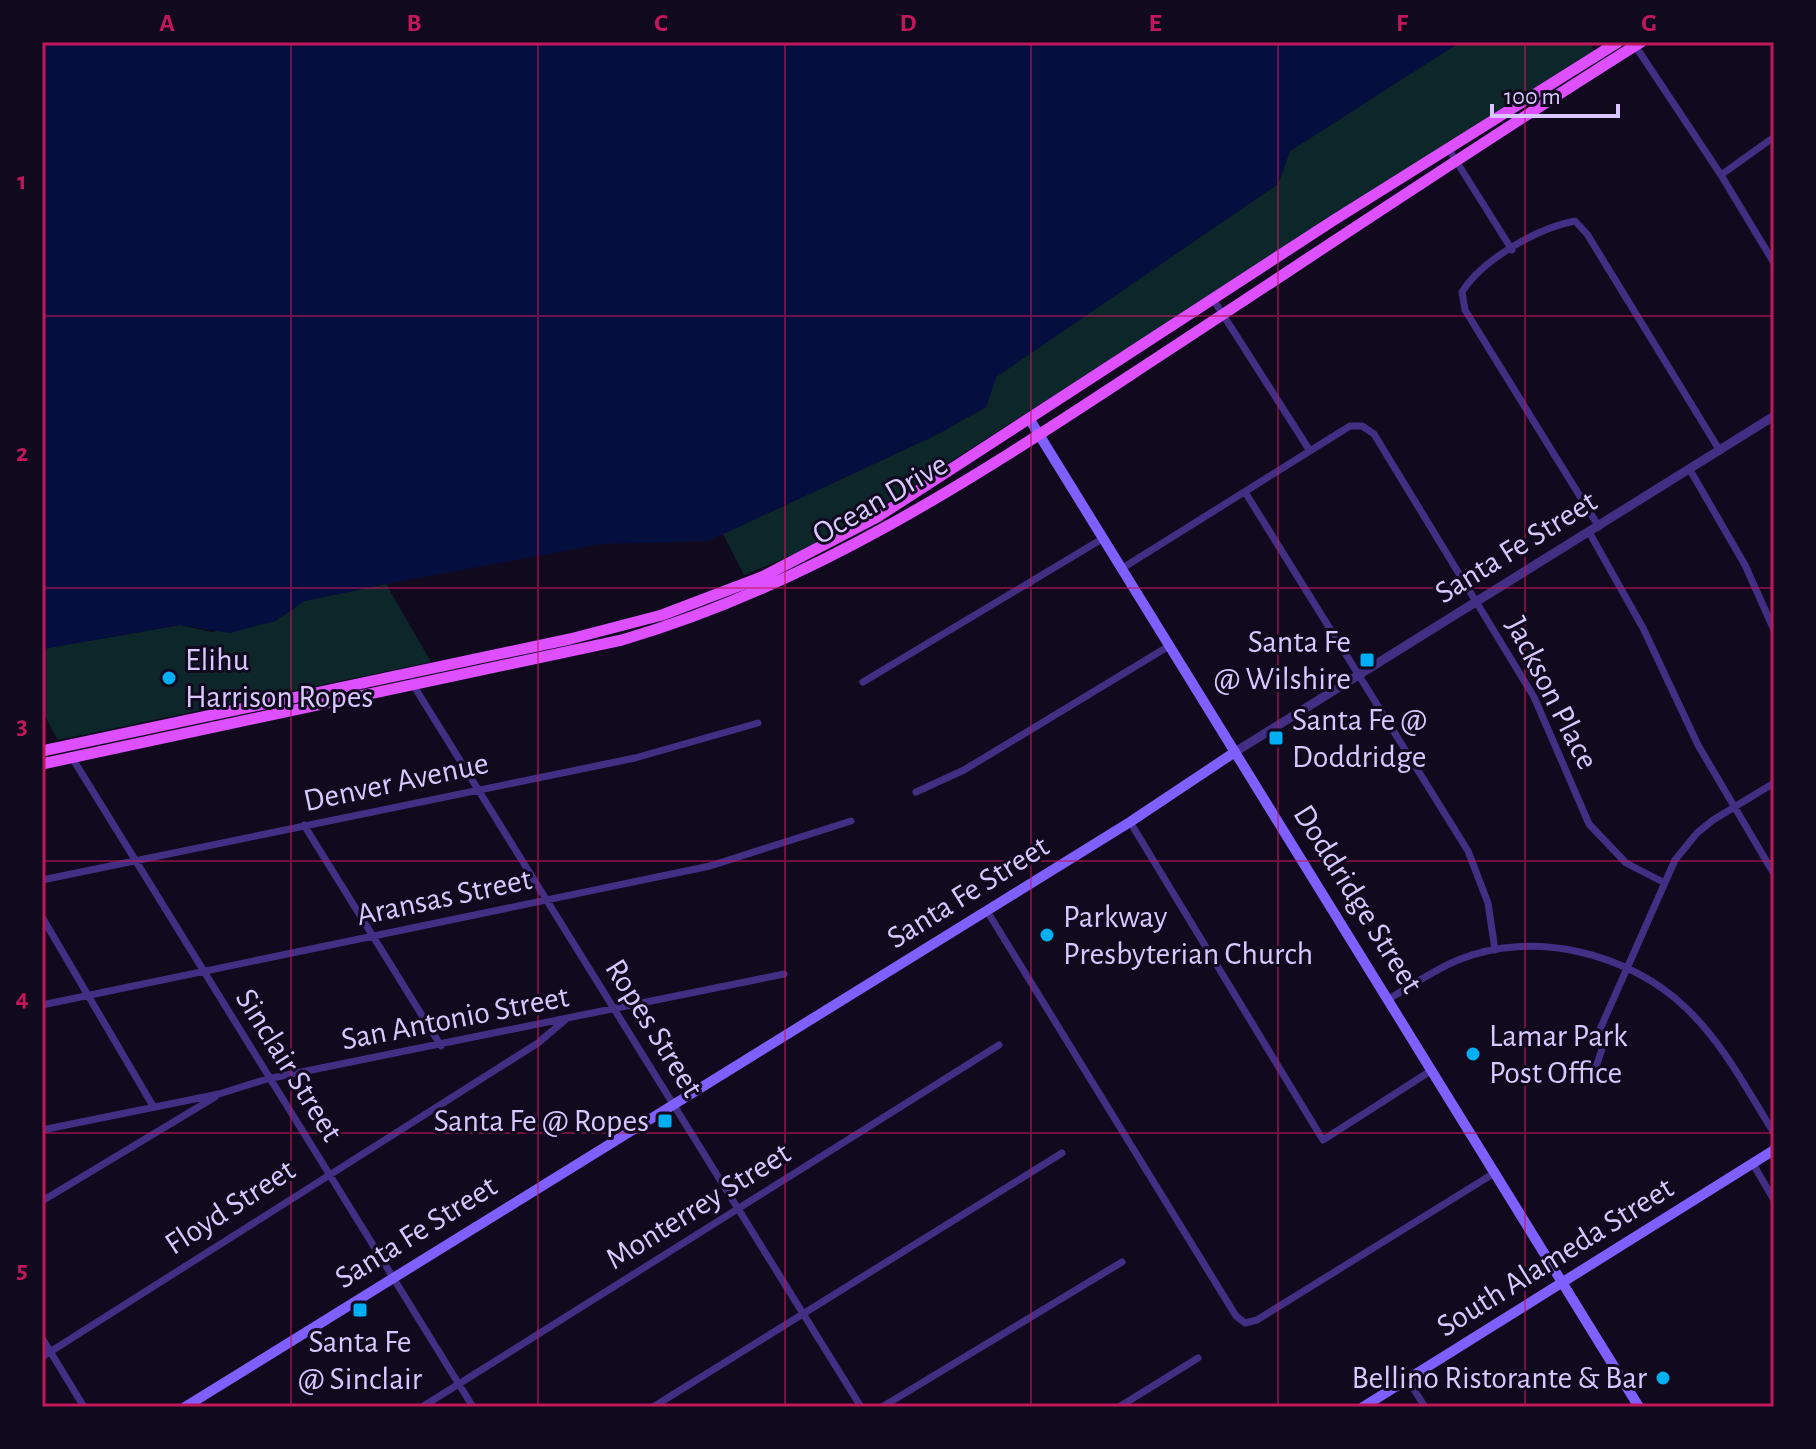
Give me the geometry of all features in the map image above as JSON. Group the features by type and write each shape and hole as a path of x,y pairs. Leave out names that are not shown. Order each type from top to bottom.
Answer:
{"main road":[{"name":"Ocean Drive","path":"42,751 619,627 664,621 735,603 885,530 1039,435 1343,234 1451,153 1618,42"},
{"name":"Ocean Drive","path":"42,764 622,640 762,577 879,516 1334,220 1636,43"},
{"path":"1334,220 1343,234"},
{"path":"1278,258 1288,271"},
{"name":"Doddridge Street","path":"1030,420 1639,1407"},
{"path":"811,553 818,565"},
{"path":"619,627 622,640"},
{"path":"570,639 573,652"},
{"path":"523,650 527,662"},
{"path":"234,710 237,724"},
{"path":"126,733 129,746"},
{"name":"Santa Fe Street","path":"185,1407 1130,822 1235,752"},
{"name":"South Alameda Street","path":"1363,1407 1774,1150"}],"street":[{"path":"1636,43 1774,263"},
{"path":"1721,175 1774,137"},
{"path":"1451,153 1512,250"},
{"path":"1720,451 1587,234 1575,221 1556,225 1472,276 1462,292 1465,310 1594,530 1698,745 1774,874"},
{"path":"1121,569 1310,451 1213,299"},
{"name":"Santa Fe Street","path":"1235,752 1774,416"},
{"name":"Jackson Place","path":"1310,451 1350,426 1362,426 1374,434 1534,697 1589,824 1626,863 1663,882"},
{"path":"1690,470 1745,565 1774,630"},
{"path":"1245,492 1468,851 1488,903 1495,950"},
{"path":"863,682 1102,539"},
{"path":"916,792 964,770 1169,646"},
{"name":"Ropes Street","path":"405,675 416,686 861,1407"},
{"name":"Denver Avenue","path":"42,880 635,758 758,723"},
{"name":"Sinclair Street","path":"66,746 267,1079 473,1407"},
{"path":"1594,1073 1602,1049 1597,1036 1663,882 1697,833 1774,783"},
{"name":"Aransas Street","path":"42,1005 710,866 851,821"},
{"path":"1130,822 1323,1140 1433,1069"},
{"path":"304,825 441,1046"},
{"path":"987,911 1228,1303 1245,1323 1257,1320 1496,1172"},
{"path":"42,917 153,1106"},
{"path":"1389,999 1460,959 1495,950 1560,948 1627,968 1662,987 1687,1008 1717,1042 1774,1133"},
{"name":"San Antonio Street","path":"42,1130 219,1094 267,1079 784,974"},
{"name":"Floyd Street","path":"42,1357 328,1173 538,1043 565,1020"},
{"name":"Monterrey Street","path":"422,1407 999,1045"},
{"path":"42,1201 219,1094"},
{"path":"653,1407 1062,1153"},
{"path":"1753,1164 1774,1200"},
{"path":"882,1407 1122,1262"},
{"path":"42,1338 84,1407"},
{"path":"1119,1407 1198,1358"},
{"path":"1408,1380 1425,1407"}],"green space":[{"path":"1460,42 1589,42 1594,50 850,526 810,548 744,575 723,534 936,435 986,407 996,377 1278,184 1290,151"},
{"path":"386,584 431,662 58,740 42,711 42,649 180,625 212,632 275,621 304,601"}],"shaded area":[{"path":"42,42 1460,42 1290,151 1278,184 996,377 986,407 936,435 708,541 602,544 386,584 304,601 275,621 230,633 180,625 42,649"}],"place":[{"name":"Santa Fe @ Wilshire","path":"1367,660"},
{"name":"Elihu Harrison Ropes","path":"169,678"},
{"name":"Santa Fe @ Doddridge","path":"1276,738"},
{"name":"Parkway Presbyterian Church","path":"1047,935"},
{"name":"Lamar Park Post Office","path":"1473,1054"},
{"name":"Santa Fe @ Ropes","path":"665,1121"},
{"name":"Santa Fe @ Sinclair","path":"360,1310"},
{"name":"Bellino Ristorante & Bar","path":"1663,1378"}]}
